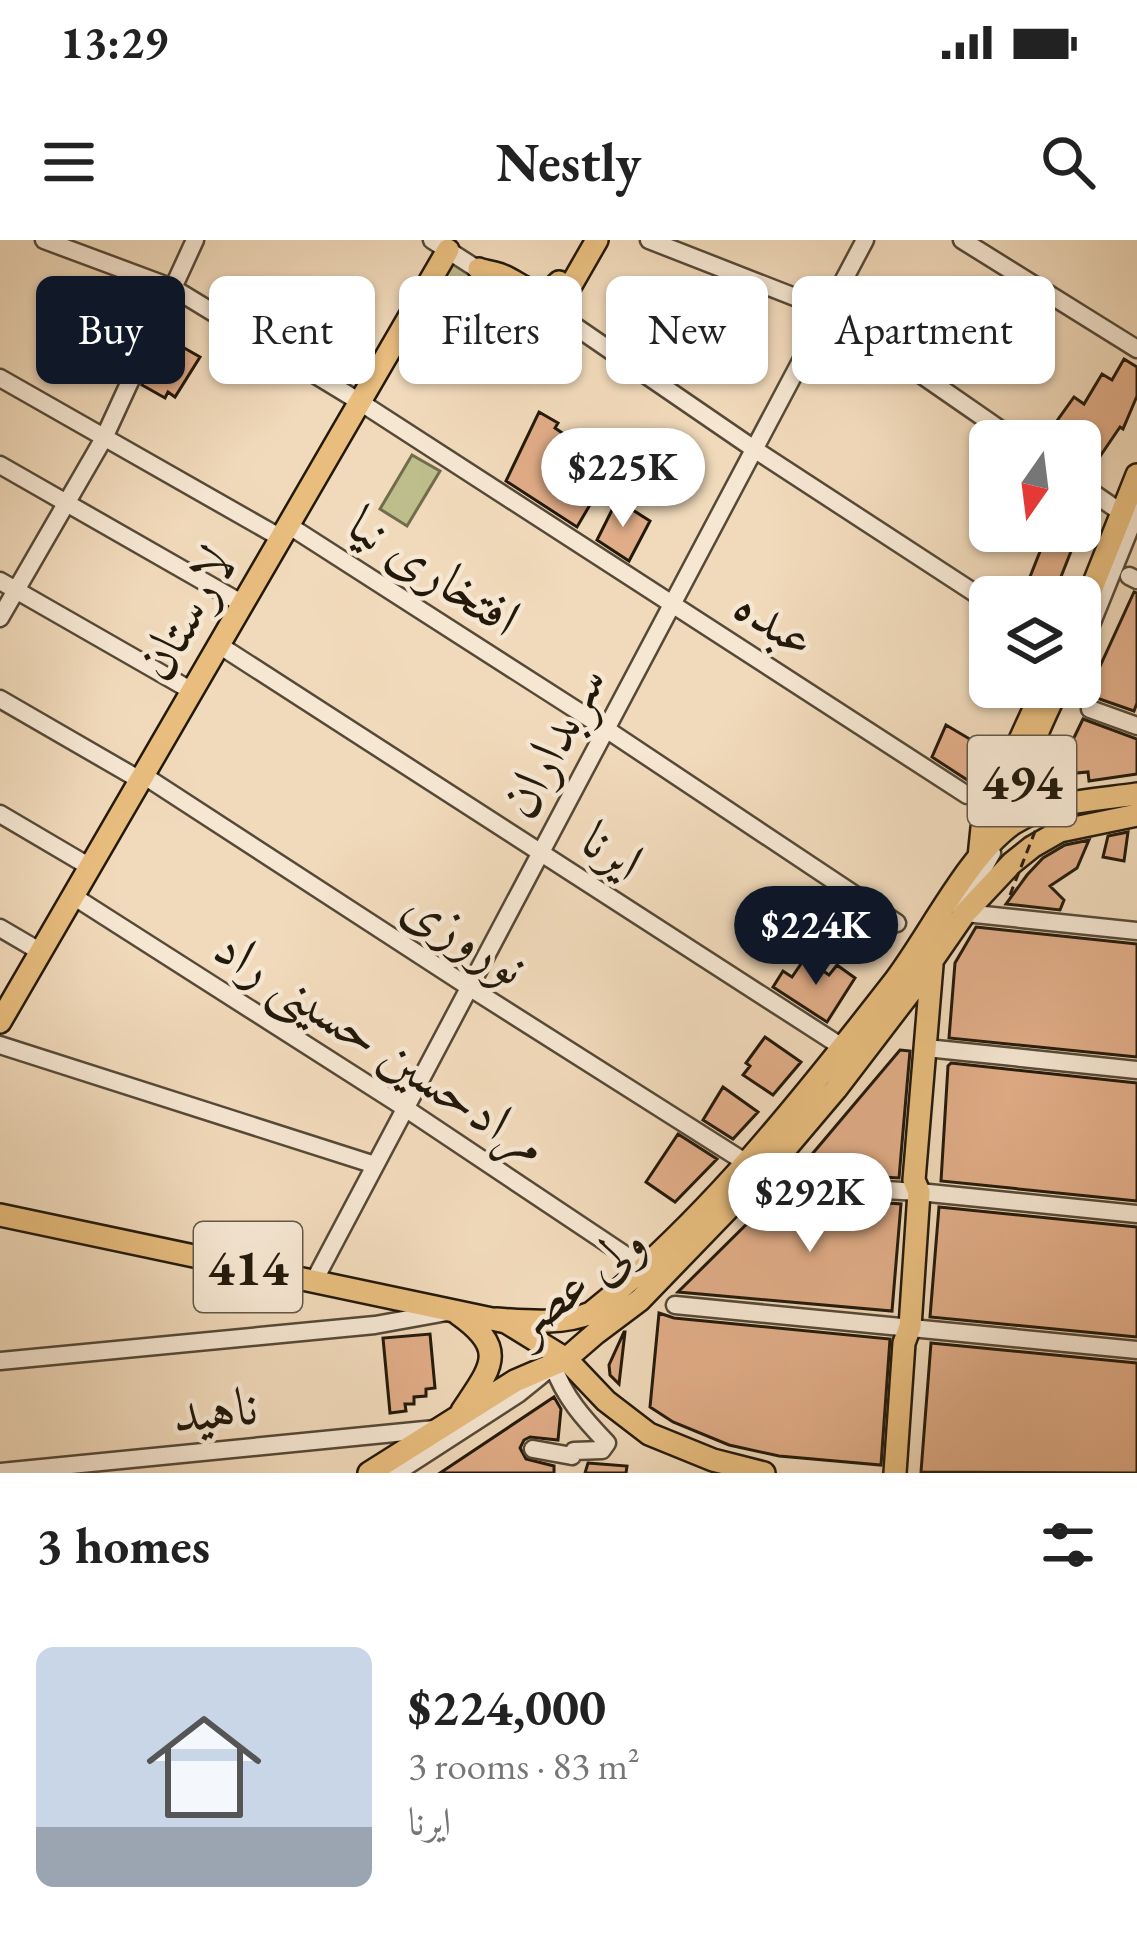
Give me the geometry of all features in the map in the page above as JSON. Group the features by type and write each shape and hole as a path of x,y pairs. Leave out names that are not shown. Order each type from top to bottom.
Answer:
{"main road":[{"path":"479,269 537,293 548,292 584,240"},
{"path":"576,276 597,240"},
{"name":"لارستان","path":"426,276 440,245"},
{"name":"لارستان","path":"0,1022 399,335"},
{"path":"1099,576 1129,512 1137,475"},
{"name":"ولی عصر","path":"496,1319 541,1321 582,1317 595,1310 836,1089 903,1001 979,858 989,808 1034,708"},
{"name":"494","path":"1036,805 1025,768 1052,708"},
{"name":"494","path":"979,858 1036,805 1137,794"},
{"name":"494","path":"1036,805 1102,820 1137,815"},
{"name":"ولی عصر","path":"369,1473 559,1358 640,1300 753,1169 842,1047 1012,863 1043,840 1102,820"},
{"path":"919,1192 928,1180 944,980 952,940 965,913"},
{"path":"895,1473 919,1192 914,1180 928,953"},
{"path":"903,1001 917,992 928,999"},
{"name":"414","path":"0,1215 496,1319 514,1325 559,1358"},
{"path":"448,1422 485,1375 490,1357 486,1337 454,1311"},
{"path":"908,1473 916,1344 910,1327"},
{"path":"590,1383 596,1333"},
{"path":"559,1358 649,1434 713,1460 764,1473"}],"street":[{"name":"عبده","path":"44,240 141,276"},
{"path":"178,276 195,240"},
{"path":"649,240 792,296"},
{"name":"سربداران","path":"846,276 865,240"},
{"path":"962,240 1137,350"},
{"path":"440,245 489,276"},
{"name":"عبده","path":"185,295 360,402 967,795"},
{"path":"582,331 969,589"},
{"name":"افتخاری نیا","path":"0,378 285,532 606,729 898,923"},
{"name":"سربداران","path":"314,1281 792,378"},
{"path":"0,618 8,585 66,503 129,384"},
{"path":"935,384 988,420"},
{"path":"0,465 243,604"},
{"path":"1101,496 1129,512 1101,592"},
{"path":"8,585 192,691"},
{"name":"ايرنا","path":"219,645 842,1047"},
{"name":"نوروزی","path":"0,699 142,778 753,1169"},
{"path":"1090,710 1137,726"},
{"path":"0,814 90,867"},
{"path":"396,1473 518,1394 653,1277 728,1204 848,1064 960,909 1004,831"},
{"name":"مرادحسین حسینی راد","path":"73,896 644,1267"},
{"path":"965,913 1137,931"},
{"path":"0,928 41,952"},
{"path":"0,1045 375,1166"},
{"path":"936,1049 1137,1070"},
{"path":"753,1169 784,1184 1137,1214"},
{"path":"675,1305 1137,1350"},
{"path":"0,1361 375,1325 454,1311"},
{"path":"533,1449 571,1464 574,1451 602,1450 607,1443 563,1389 559,1358"},
{"name":"ناهید","path":"0,1472 448,1422"}],"path":[{"path":"1010,895 1056,778 1044,772 1047,778"}],"green space":[{"path":"453,262 473,276 445,276"},
{"path":"412,455 440,471 407,526 380,509"}],"building":[{"path":"185,348 200,357 185,381"},
{"path":"1124,359 1137,367 1137,396 1123,429 1101,455 1101,420 1058,420 1074,397 1084,404 1102,374 1112,380"},
{"path":"183,384 175,397 168,392 165,398 142,385"},
{"path":"539,412 612,467 577,527 506,481"},
{"path":"617,500 650,521 629,561 597,540"},
{"path":"1040,552 1071,552 1061,576 1030,576"},
{"path":"1137,593 1134,711 1101,699 1101,664"},
{"path":"1083,719 1137,739 1137,774 1089,781 1088,772 1056,775"},
{"path":"946,725 990,751 975,785 932,757"},
{"path":"1128,832 1124,861 1103,857 1108,836"},
{"path":"1089,840 1077,868 1050,886 1064,900 1060,910 1006,904 1043,858 1065,845"},
{"path":"976,927 1137,944 1137,1057 949,1038 955,963"},
{"path":"805,958 829,975 837,965 855,978 827,1022 773,987 783,971 792,977"},
{"path":"765,1037 801,1062 773,1095 743,1075"},
{"path":"900,1050 910,1051 899,1178 797,1172"},
{"path":"951,1063 1137,1083 1137,1201 941,1181"},
{"path":"723,1087 758,1112 733,1139 703,1120"},
{"path":"678,1134 717,1159 675,1202 646,1182"},
{"path":"776,1195 901,1204 892,1311 678,1292"},
{"path":"939,1207 1137,1227 1137,1337 930,1317"},
{"path":"659,1313 890,1339 881,1465 779,1456 729,1445 650,1407"},
{"path":"625,1332 619,1384 610,1375 609,1365"},
{"path":"430,1334 435,1388 426,1389 426,1396 414,1397 414,1404 405,1404 406,1411 390,1413 383,1338"},
{"path":"931,1343 1137,1363 1137,1473 921,1472"},
{"path":"554,1397 561,1409 558,1440 530,1437 520,1448 526,1459 554,1466 554,1473 440,1473"},
{"path":"588,1463 627,1466 626,1473 585,1473"}]}
